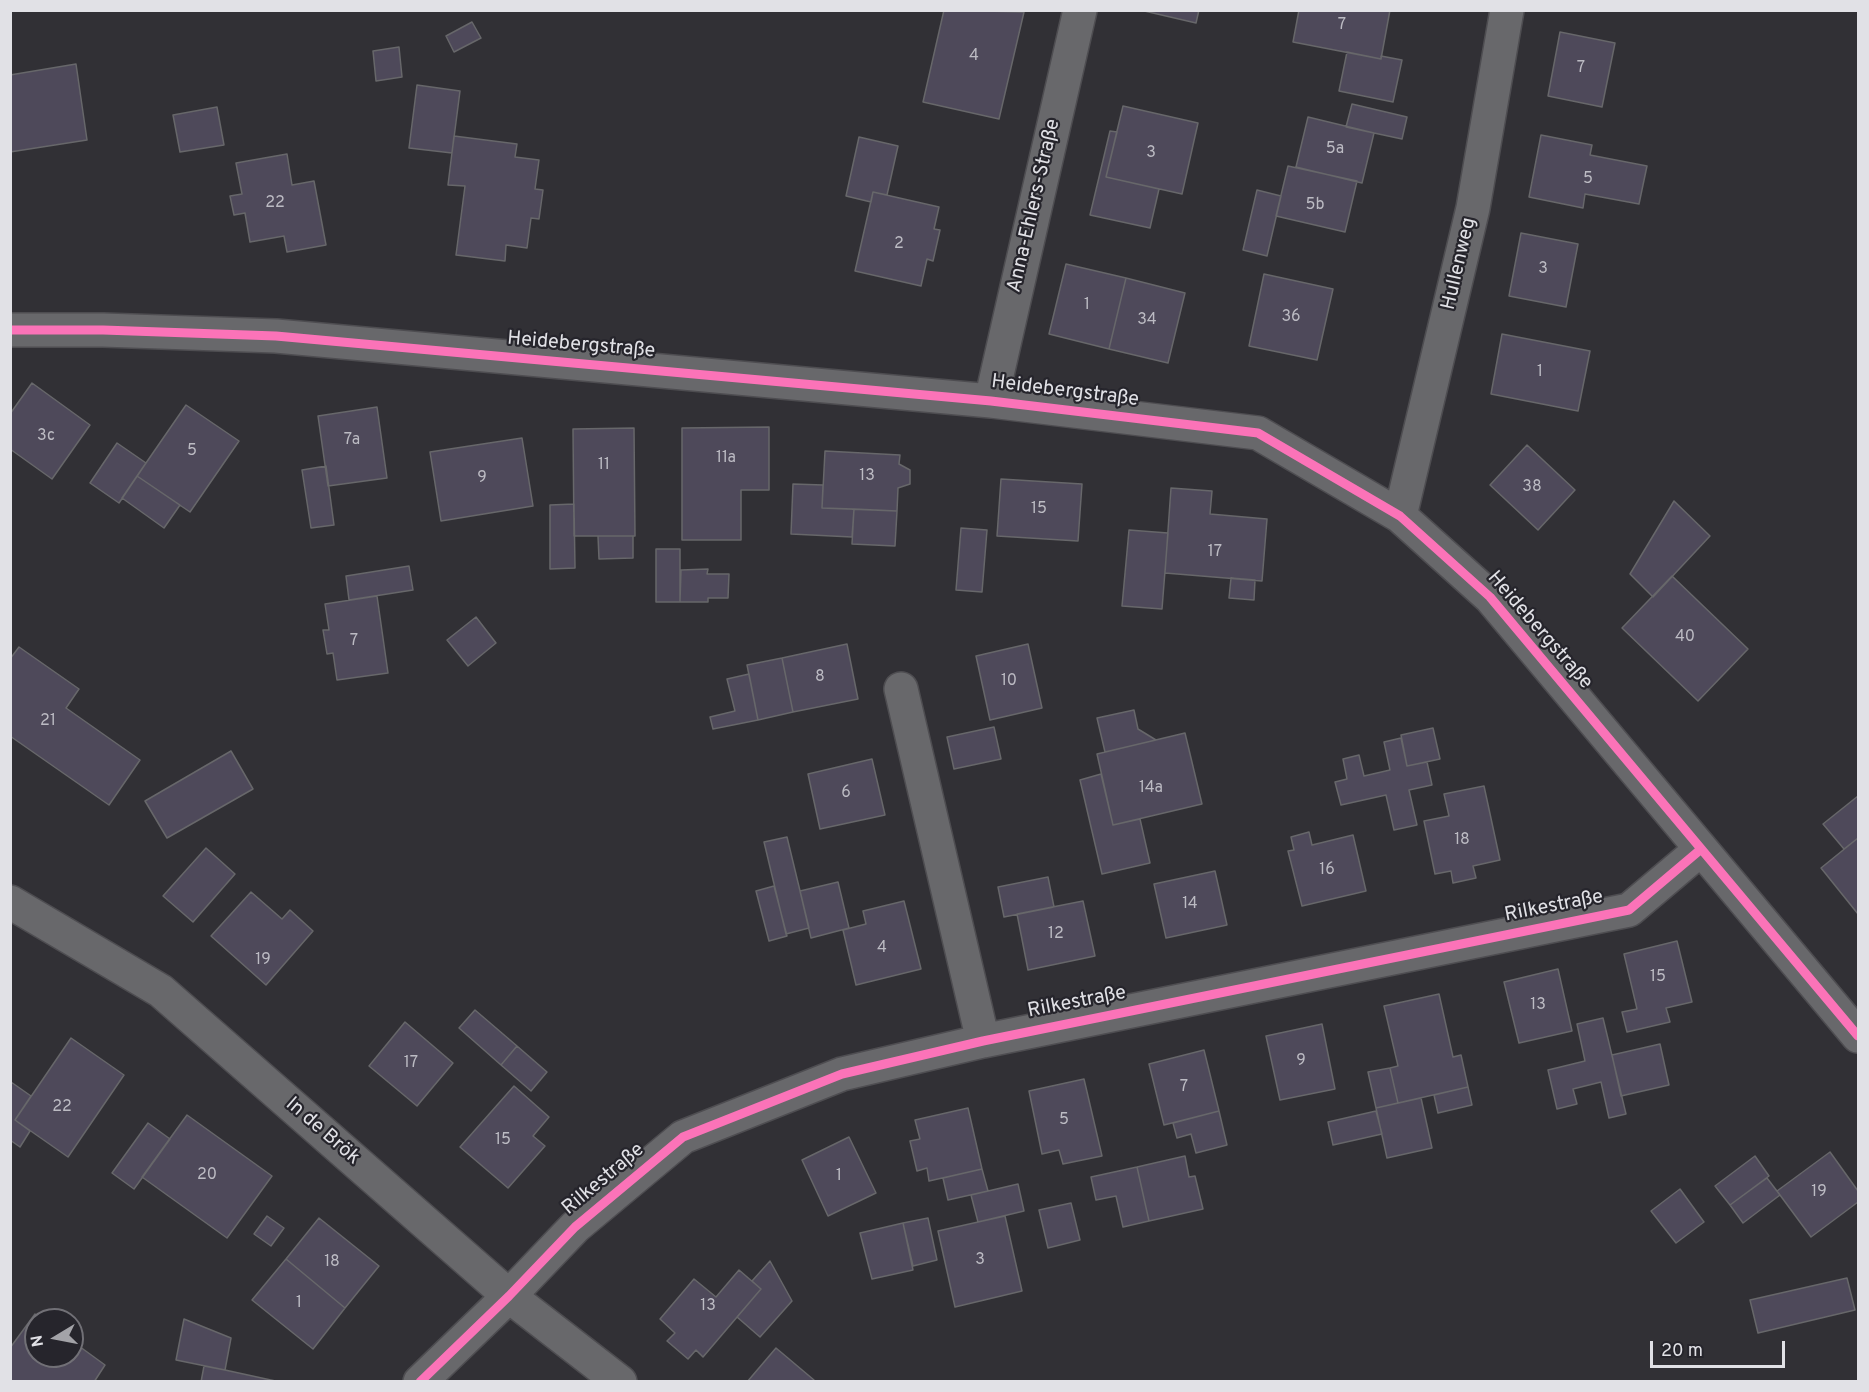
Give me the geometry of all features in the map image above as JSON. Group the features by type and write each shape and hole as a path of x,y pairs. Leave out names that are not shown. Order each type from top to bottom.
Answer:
{"street":[{"name":"Anna-Ehlers-Straße","path":"991,401 1080,10"},
{"name":"Hullenweg","path":"1400,516 1473,208 1507,10"},
{"name":"Heidebergstraße","path":"10,330 103,330 276,336 991,401 1258,433 1400,516 1490,597 1858,1036"},
{"path":"901,689 982,1041"},
{"name":"Rilkestraße","path":"420,1382 509,1296 575,1227 683,1137 842,1074 982,1041 1629,910 1701,850"},
{"name":"In de Brök","path":"10,902 161,991 509,1296 620,1382"}],"building":[{"path":"944,10 1024,12 999,119 923,102"},
{"path":"1140,10 1199,10 1196,23"},
{"path":"1299,10 1390,10 1381,59 1293,42"},
{"path":"472,22 481,38 454,52 446,36"},
{"path":"1560,32 1615,43 1602,107 1548,96"},
{"path":"399,47 402,77 376,81 373,51"},
{"path":"1347,52 1381,59 1381,56 1402,60 1393,102 1339,91"},
{"path":"76,64 87,140 10,152 10,75"},
{"path":"417,85 460,91 452,153 409,148"},
{"path":"1352,104 1407,117 1402,139 1346,127"},
{"path":"1123,106 1198,123 1182,194 1106,177"},
{"path":"217,107 224,145 180,152 173,115"},
{"path":"1308,117 1374,133 1362,183 1296,167"},
{"path":"1110,131 1117,132 1106,177 1159,189 1150,228 1090,215"},
{"path":"1541,135 1592,145 1590,155 1647,166 1639,204 1585,194 1583,208 1529,197"},
{"path":"454,136 517,144 515,157 539,160 535,189 543,190 539,219 531,218 527,248 506,245 505,261 456,255 465,186 448,185"},
{"path":"859,137 898,146 887,195 873,192 871,202 846,196"},
{"path":"287,154 292,185 314,181 326,245 287,252 284,236 250,242 245,213 234,215 230,196 242,194 236,163"},
{"path":"1288,166 1357,181 1345,232 1276,216"},
{"path":"1257,190 1281,196 1267,256 1243,250"},
{"path":"873,192 939,207 934,229 940,230 933,261 927,259 921,286 855,271"},
{"path":"1521,233 1578,244 1566,307 1509,296"},
{"path":"1066,264 1126,278 1109,349 1049,334"},
{"path":"1264,274 1333,289 1317,360 1249,346"},
{"path":"1126,278 1185,293 1168,363 1109,349"},
{"path":"1502,334 1590,351 1578,411 1491,394"},
{"path":"32,383 90,425 52,479 10,449 10,414"},
{"path":"186,405 239,441 190,512 137,476"},
{"path":"377,407 387,478 328,486 318,416"},
{"path":"769,427 769,490 741,490 741,540 682,540 682,428"},
{"path":"634,428 635,536 574,536 573,429"},
{"path":"522,438 533,506 441,521 430,452"},
{"path":"117,443 146,463 119,503 90,483"},
{"path":"1527,445 1575,490 1538,530 1490,485"},
{"path":"825,451 900,455 899,464 910,470 910,484 898,488 897,511 822,508"},
{"path":"326,466 334,525 311,528 302,470"},
{"path":"137,476 180,505 164,528 122,498"},
{"path":"1001,479 1082,484 1078,541 997,536"},
{"path":"793,484 823,485 822,508 854,509 852,537 791,534"},
{"path":"1171,488 1212,491 1210,514 1267,519 1262,581 1165,573"},
{"path":"1674,501 1710,536 1653,597 1630,574"},
{"path":"574,504 575,568 550,569 550,505"},
{"path":"854,509 897,511 895,546 852,544"},
{"path":"961,528 987,530 982,592 956,590"},
{"path":"1129,530 1168,533 1162,609 1122,606"},
{"path":"598,536 633,536 633,558 599,559"},
{"path":"656,549 680,549 680,602 656,602"},
{"path":"409,566 413,590 349,600 346,576"},
{"path":"708,569 707,574 729,574 728,598 708,598 708,602 680,602 681,570"},
{"path":"1672,576 1748,649 1698,701 1622,628"},
{"path":"1231,578 1255,580 1254,600 1229,598"},
{"path":"377,596 388,673 337,680 333,653 327,654 323,630 329,630 325,604"},
{"path":"476,617 496,643 468,666 447,640"},
{"path":"847,644 858,699 793,712 782,658"},
{"path":"1028,644 1042,708 990,720 976,656"},
{"path":"19,647 79,689 66,708 140,760 109,805 10,736 10,659"},
{"path":"782,658 793,712 758,720 747,665"},
{"path":"749,674 758,720 713,729 710,717 735,711 727,679"},
{"path":"1134,710 1138,729 1156,740 1105,752 1097,718"},
{"path":"994,727 1001,759 954,769 947,737"},
{"path":"1433,728 1440,759 1407,766 1401,735"},
{"path":"1185,733 1202,804 1113,825 1097,754"},
{"path":"1401,738 1407,766 1427,762 1432,785 1409,790 1417,825 1394,830 1386,795 1341,805 1335,782 1347,779 1343,759 1359,755 1364,776 1390,770 1384,742"},
{"path":"231,751 253,789 167,838 145,801"},
{"path":"872,759 885,815 820,829 808,774"},
{"path":"1101,774 1113,825 1140,819 1150,863 1102,874 1080,780"},
{"path":"1484,786 1500,860 1473,866 1476,878 1453,883 1451,871 1435,874 1424,821 1449,816 1444,794"},
{"path":"1858,796 1858,838 1844,849 1823,824"},
{"path":"1309,832 1312,845 1353,835 1366,891 1302,906 1288,851 1294,850 1291,837"},
{"path":"787,837 809,928 786,934 764,842"},
{"path":"1858,838 1858,914 1821,868"},
{"path":"206,848 235,874 193,922 163,896"},
{"path":"1215,871 1227,925 1166,938 1154,884"},
{"path":"1048,877 1054,907 1004,917 998,887"},
{"path":"838,882 849,928 811,938 800,891"},
{"path":"774,886 787,936 769,941 756,891"},
{"path":"251,892 282,919 290,910 313,931 266,985 211,936"},
{"path":"904,901 921,969 856,985 843,930 866,924 863,911"},
{"path":"1083,901 1095,956 1028,970 1017,914"},
{"path":"1677,941 1692,1002 1666,1008 1670,1022 1627,1032 1622,1012 1637,1009 1624,954"},
{"path":"1558,969 1572,1031 1519,1043 1504,982"},
{"path":"1439,994 1453,1057 1461,1055 1468,1087 1398,1103 1390,1068 1398,1066 1384,1006"},
{"path":"475,1010 517,1046 501,1065 459,1028"},
{"path":"1603,1018 1626,1114 1609,1118 1601,1082 1573,1089 1577,1104 1557,1109 1548,1070 1585,1061 1577,1024"},
{"path":"405,1022 453,1063 417,1106 369,1066"},
{"path":"1322,1024 1335,1089 1280,1100 1266,1036"},
{"path":"71,1038 124,1075 68,1157 15,1120"},
{"path":"1660,1044 1669,1085 1621,1096 1612,1055"},
{"path":"517,1046 547,1072 531,1091 501,1065"},
{"path":"1204,1050 1219,1111 1164,1125 1149,1064"},
{"path":"1390,1068 1398,1103 1376,1108 1368,1072"},
{"path":"1084,1079 1102,1156 1063,1164 1059,1150 1042,1154 1029,1091"},
{"path":"11,1082 31,1096 15,1120 30,1131 20,1147 10,1140"},
{"path":"514,1086 549,1117 533,1136 545,1146 508,1188 460,1147"},
{"path":"1468,1087 1472,1105 1438,1113 1434,1095"},
{"path":"1421,1098 1432,1148 1387,1158 1376,1108"},
{"path":"968,1108 982,1169 929,1181 927,1168 917,1171 910,1141 920,1139 915,1120"},
{"path":"1219,1111 1227,1145 1196,1153 1191,1134 1177,1138 1173,1123"},
{"path":"1376,1111 1382,1134 1333,1145 1328,1122"},
{"path":"187,1115 272,1176 227,1238 142,1177"},
{"path":"148,1123 170,1139 134,1189 112,1173"},
{"path":"849,1137 876,1193 828,1216 802,1160"},
{"path":"1830,1152 1858,1191 1858,1202 1811,1237 1777,1191"},
{"path":"1185,1156 1189,1177 1195,1176 1203,1209 1149,1221 1137,1167"},
{"path":"1755,1156 1769,1176 1730,1205 1715,1186"},
{"path":"1137,1167 1149,1221 1123,1227 1116,1196 1096,1200 1091,1177"},
{"path":"982,1169 988,1191 948,1200 943,1178"},
{"path":"1767,1178 1780,1195 1743,1223 1730,1205"},
{"path":"1018,1184 1024,1211 978,1222 971,1195"},
{"path":"1680,1189 1704,1222 1676,1243 1651,1211"},
{"path":"1071,1203 1080,1240 1048,1248 1039,1210"},
{"path":"267,1216 284,1228 271,1246 254,1234"},
{"path":"1005,1216 1022,1291 955,1307 938,1231"},
{"path":"319,1218 379,1266 345,1308 286,1259"},
{"path":"928,1218 937,1260 913,1266 903,1223"},
{"path":"903,1223 913,1270 872,1279 860,1233"},
{"path":"286,1259 345,1308 313,1349 252,1300"},
{"path":"770,1261 792,1301 760,1337 737,1317 761,1289 752,1281"},
{"path":"739,1270 761,1289 703,1357 696,1350 688,1359 667,1341 675,1333 660,1319 694,1279 716,1297"},
{"path":"1847,1278 1855,1310 1758,1333 1750,1300"},
{"path":"184,1319 231,1338 225,1370 176,1360"},
{"path":"24,1329 24,1368 84,1368 84,1350 105,1365 94,1382 14,1382 10,1379 10,1348"},
{"path":"776,1348 814,1380 813,1382 747,1382"},
{"path":"204,1366 225,1370 280,1382 201,1382"}],"cycle path":[{"path":"10,330 103,330 276,336 991,401 1258,433 1400,516 1490,597 1858,1036"},
{"path":"420,1382 509,1296 575,1227 683,1137 842,1074 983,1041 1629,910 1700,850"}]}
